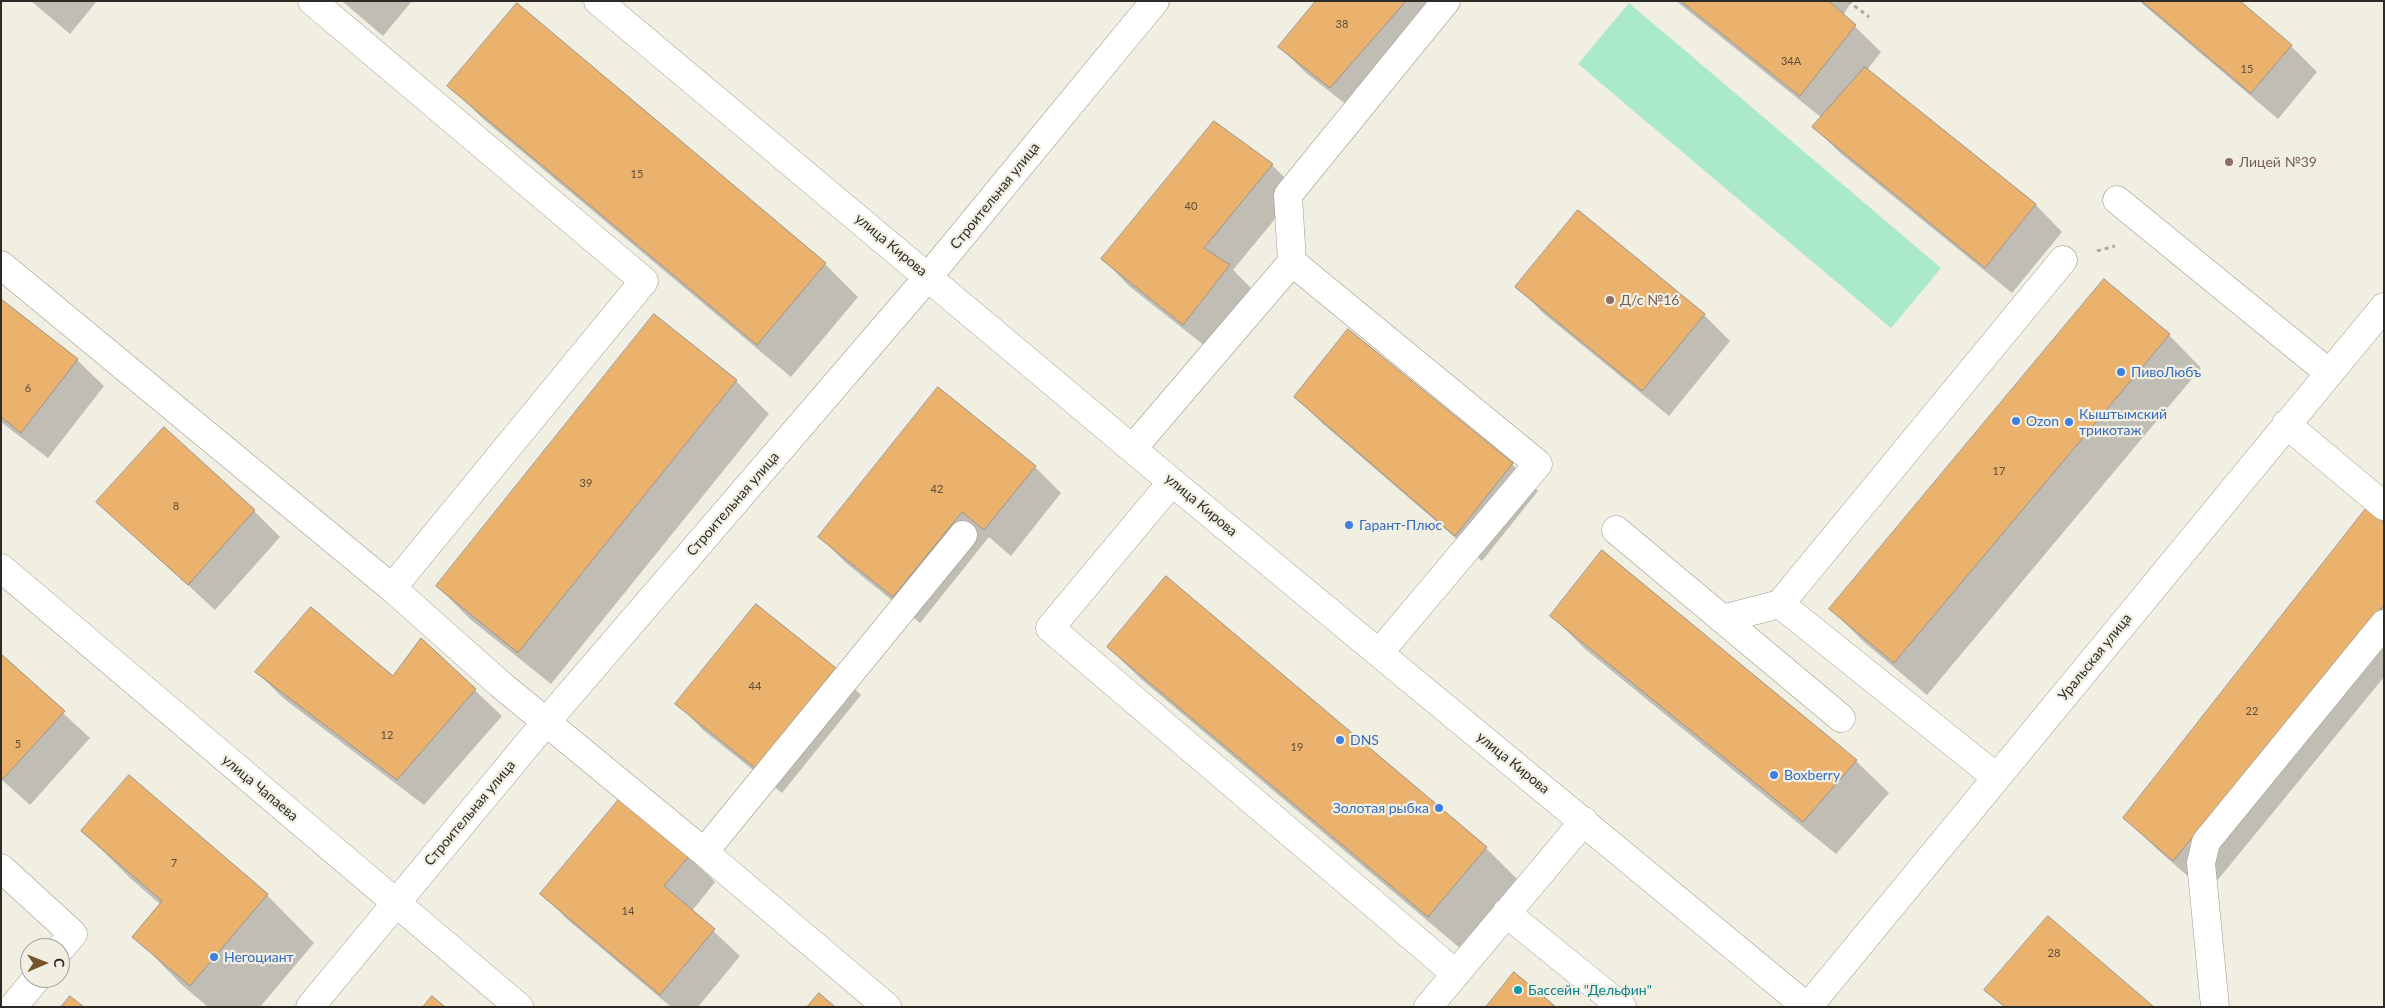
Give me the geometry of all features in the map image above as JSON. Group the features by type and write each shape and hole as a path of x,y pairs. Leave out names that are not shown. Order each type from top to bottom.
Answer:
{"street":[{"path":"312,1 644,280 392,588"},
{"name":"улица Кирова","path":"598,1 1172,482 1807,1007"},
{"name":"Строительная улица","path":"310,1007 546,722 928,277 1155,1"},
{"path":"1133,448 1292,262 1288,195 1446,1"},
{"path":"2117,200 2329,373"},
{"path":"1722,619 1780,604 2063,260"},
{"path":"1292,262 1538,464 1379,653"},
{"path":"1,264 392,588 546,722 704,852 887,1007"},
{"name":"Уральская улица","path":"1807,1007 2384,307"},
{"path":"2286,424 2384,506"},
{"path":"1172,482 1050,628 1456,974"},
{"path":"1616,530 1841,718"},
{"path":"704,852 964,535"},
{"name":"улица Чапаева","path":"1,568 518,1007"},
{"path":"1780,604 1996,777"},
{"path":"2215,1007 2201,863 2206,842 2384,624"},
{"path":"1428,1007 1584,821"},
{"path":"1,868 72,934 69,938"},
{"path":"1506,913 1622,1007"},
{"path":"13,1007 29,988"}],"path":[{"path":"1848,1 1869,17"},
{"path":"2063,260 2160,235"}],"green space":[{"path":"1629,3 1941,268 1891,328 1578,64"}],"building":[{"path":"1316,1 1406,1 1330,88 1278,47"},
{"path":"1681,1 1829,1 1856,25 1800,96"},
{"path":"2142,1 2240,1 2292,45 2251,93"},
{"path":"517,3 826,263 757,345 447,86"},
{"path":"1865,67 2036,204 1985,268 1812,127"},
{"path":"1214,121 1273,164 1204,248 1230,265 1183,325 1101,259"},
{"name":"Д/с №16","path":"1578,210 1705,314 1642,391 1515,287"},
{"path":"2104,279 2170,334 1894,663 1829,609"},
{"path":"1,299 78,359 21,433 1,417"},
{"path":"654,314 737,380 518,653 436,586"},
{"path":"1348,329 1513,463 1455,536 1294,397"},
{"path":"938,387 1036,466 984,530 962,512 893,597 818,537"},
{"path":"164,427 255,510 188,585 96,502"},
{"path":"2368,506 2384,523 2384,605 2173,861 2123,818"},
{"path":"1602,550 1857,760 1803,822 1550,616"},
{"path":"1166,576 1487,847 1428,917 1107,647"},
{"path":"756,604 836,668 755,768 675,704"},
{"path":"311,607 393,676 421,638 476,689 397,780 255,672"},
{"path":"1,654 65,711 3,779 1,777"},
{"path":"129,775 268,894 190,986 132,937 162,901 81,831"},
{"path":"621,797 690,855 664,886 715,929 660,995 540,894"},
{"path":"2048,916 2154,1007 2005,1007 1984,990"},
{"name":"Бассейн \"Дельфин\"","path":"1514,972 1556,1007 1486,1007"},
{"path":"819,993 835,1007 807,1007"},
{"path":"70,996 84,1007 61,1007"},
{"path":"432,996 445,1007 423,1007"}],"place":[{"name":"Лицей №39","path":"2229,162"},
{"name":"Д/с №16","path":"1610,300"},
{"name":"ПивоЛюбъ","path":"2121,372"},
{"name":"Ozon","path":"2016,421"},
{"name":"Кыштымский трикотаж","path":"2069,422"},
{"name":"Гарант-Плюс","path":"1349,525"},
{"name":"DNS","path":"1340,740"},
{"name":"Boxberry","path":"1774,775"},
{"name":"Золотая рыбка","path":"1439,808"},
{"name":"Негоциант","path":"214,957"},
{"name":"Бассейн \"Дельфин\"","path":"1518,990"}]}
